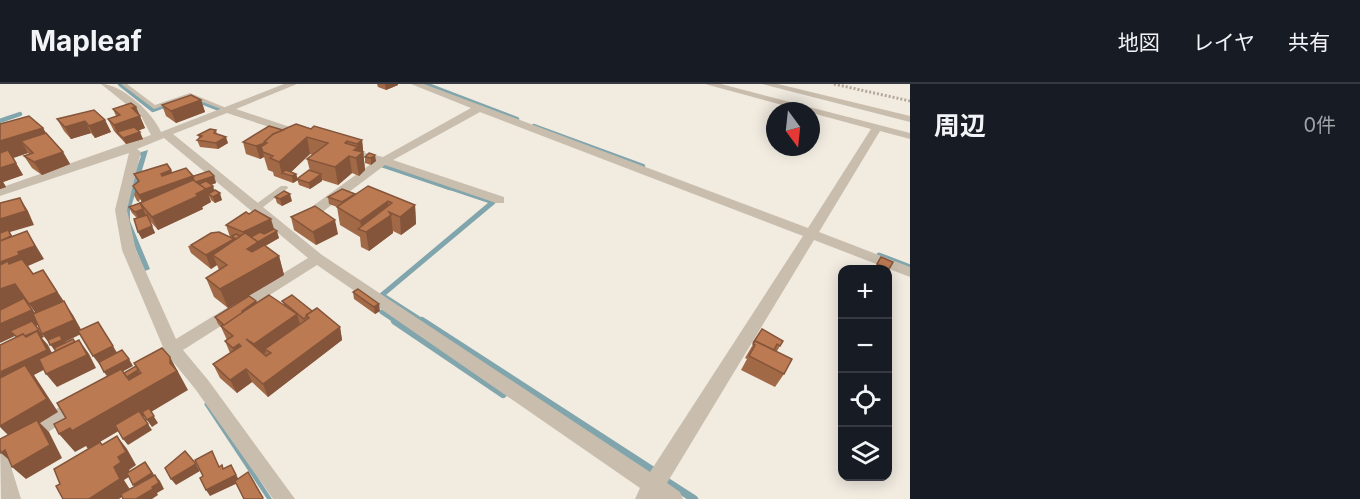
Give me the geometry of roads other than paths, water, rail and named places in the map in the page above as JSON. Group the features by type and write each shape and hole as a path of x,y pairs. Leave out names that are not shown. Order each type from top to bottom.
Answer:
{"street":[{"path":"106,84 148,117 161,136 317,258 649,493 673,499"},
{"path":"0,192 129,148 292,84"},
{"path":"417,84 910,272"},
{"path":"710,84 910,136"},
{"path":"767,84 910,119"},
{"path":"284,233 383,161 479,108"},
{"path":"228,110 312,138"},
{"path":"649,493 878,128"},
{"path":"129,148 135,152 121,210 127,240 172,350 202,385 285,499"},
{"path":"344,148 500,200"},
{"path":"152,361 317,258"},
{"path":"0,451 91,397"},
{"path":"0,461 6,493"}],"lane":[{"path":"124,84 154,106 190,95 228,110"},
{"path":"255,209 284,188"}],"water":[{"path":"148,150 130,211 130,221 150,269 145,271 128,226 127,203 141,156 138,153"},
{"path":"208,401 272,499 267,499 204,404"}],"waterway":[{"path":"120,84 153,110 164,106"},
{"path":"425,84 517,119"},
{"path":"196,100 219,109"},
{"path":"0,121 20,114"},
{"path":"534,126 643,166"},
{"path":"382,165 450,188"},
{"path":"424,322 382,295 493,202 445,186"},
{"path":"879,255 910,267"},
{"path":"382,312 397,322"},
{"path":"395,321 503,394"},
{"path":"422,321 652,470"},
{"path":"666,481 694,499"}]}
